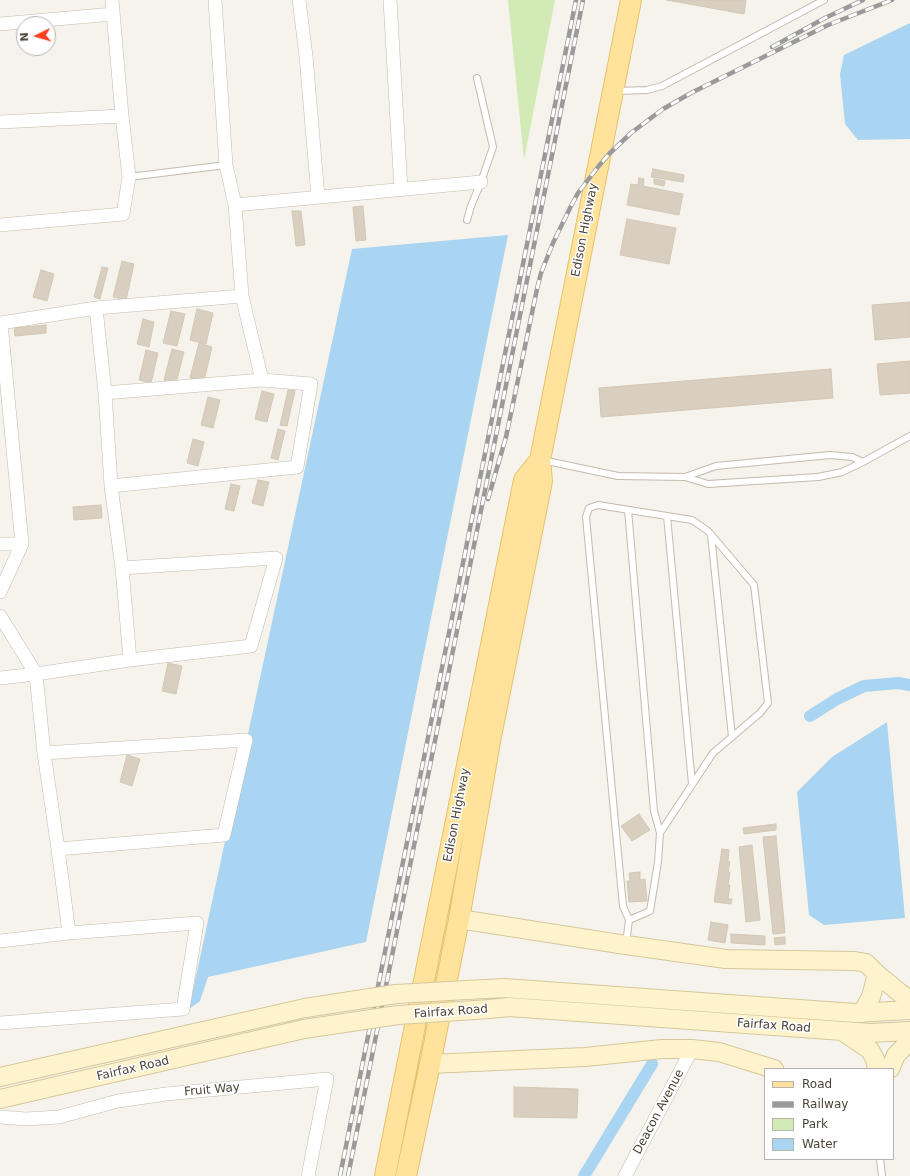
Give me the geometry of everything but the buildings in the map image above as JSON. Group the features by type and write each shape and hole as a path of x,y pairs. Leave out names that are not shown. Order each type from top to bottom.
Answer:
{"main road":[{"name":"Edison Highway","path":"406,1176 459,919 491,736 542,481 540,460 631,0"},
{"name":"Edison Highway","path":"385,1176 524,480 540,460"},
{"path":"459,919 726,959 855,961 866,963 877,974 910,1000"},
{"path":"862,1013 871,997 877,974"},
{"name":"Fairfax Road","path":"0,1077 305,1008 396,994 504,988 862,1013 910,1010"},
{"name":"Fairfax Road","path":"0,1099 304,1029 398,1015 509,1007 871,1033 910,1031"},
{"path":"841,1030 870,1050 878,1068"},
{"path":"890,1068 896,1055 910,1041"},
{"path":"430,1064 585,1057 662,1049 692,1049 719,1052 771,1068"}],"street":[{"path":"0,225 123,214 130,177 122,116 112,0"},
{"path":"214,0 226,165 235,205 242,296 262,380"},
{"path":"299,0 306,56 318,197"},
{"path":"390,0 401,190"},
{"path":"0,24 113,14"},
{"path":"0,122 122,116"},
{"path":"235,205 481,182"},
{"path":"0,592 22,544 1,323 96,308 242,296"},
{"path":"96,308 105,393 111,486 122,568 130,660"},
{"path":"105,393 262,380 311,384 297,467 111,486"},
{"path":"0,544 22,544"},
{"path":"0,678 130,660 251,646 276,558 122,568"},
{"path":"0,616 36,674 44,753 69,933"},
{"path":"44,753 246,740 224,835 58,849"},
{"path":"0,941 69,933 197,923 183,1009 0,1023"},
{"name":"Deacon Avenue","path":"625,1176 692,1049"},
{"name":"Fruit Way","path":"0,1117 26,1119 59,1117 118,1101 166,1094 327,1079 308,1176"}],"lane":[{"path":"613,92 647,90 662,86 824,0"},
{"path":"467,220 493,147 477,78"},
{"path":"130,177 226,165"},
{"path":"540,460 618,476 685,477 708,484 814,477 842,472 910,436"},
{"path":"685,477 716,466 830,455 852,457 863,462"},
{"path":"626,945 629,920 623,906 586,516 589,508 598,505 692,520 708,531 754,585 768,703 760,713 713,753 660,832"},
{"path":"628,510 654,811 660,832 658,862 650,911 629,920"},
{"path":"667,516 692,784"},
{"path":"711,535 732,738"},
{"path":"880,1160 882,1176"}],"green space":[{"path":"508,0 555,0 524,160"}],"water":[{"path":"910,23 910,139 858,140 845,124 840,74 844,55"},
{"path":"508,235 366,942 208,977 200,1001 189,1009 352,249"},
{"path":"887,722 905,918 824,925 809,915 797,792 832,757"}],"waterway":[{"path":"810,716 837,699 864,686 898,683 910,685"},
{"path":"584,1176 652,1064"}],"railway":[{"path":"340,1176 576,0"},
{"path":"348,1176 583,0"},
{"path":"772,47 825,18 863,0"},
{"path":"488,499 506,437 541,273 553,243 578,193 598,167 631,133 663,109 691,93 828,25 892,0"}]}
